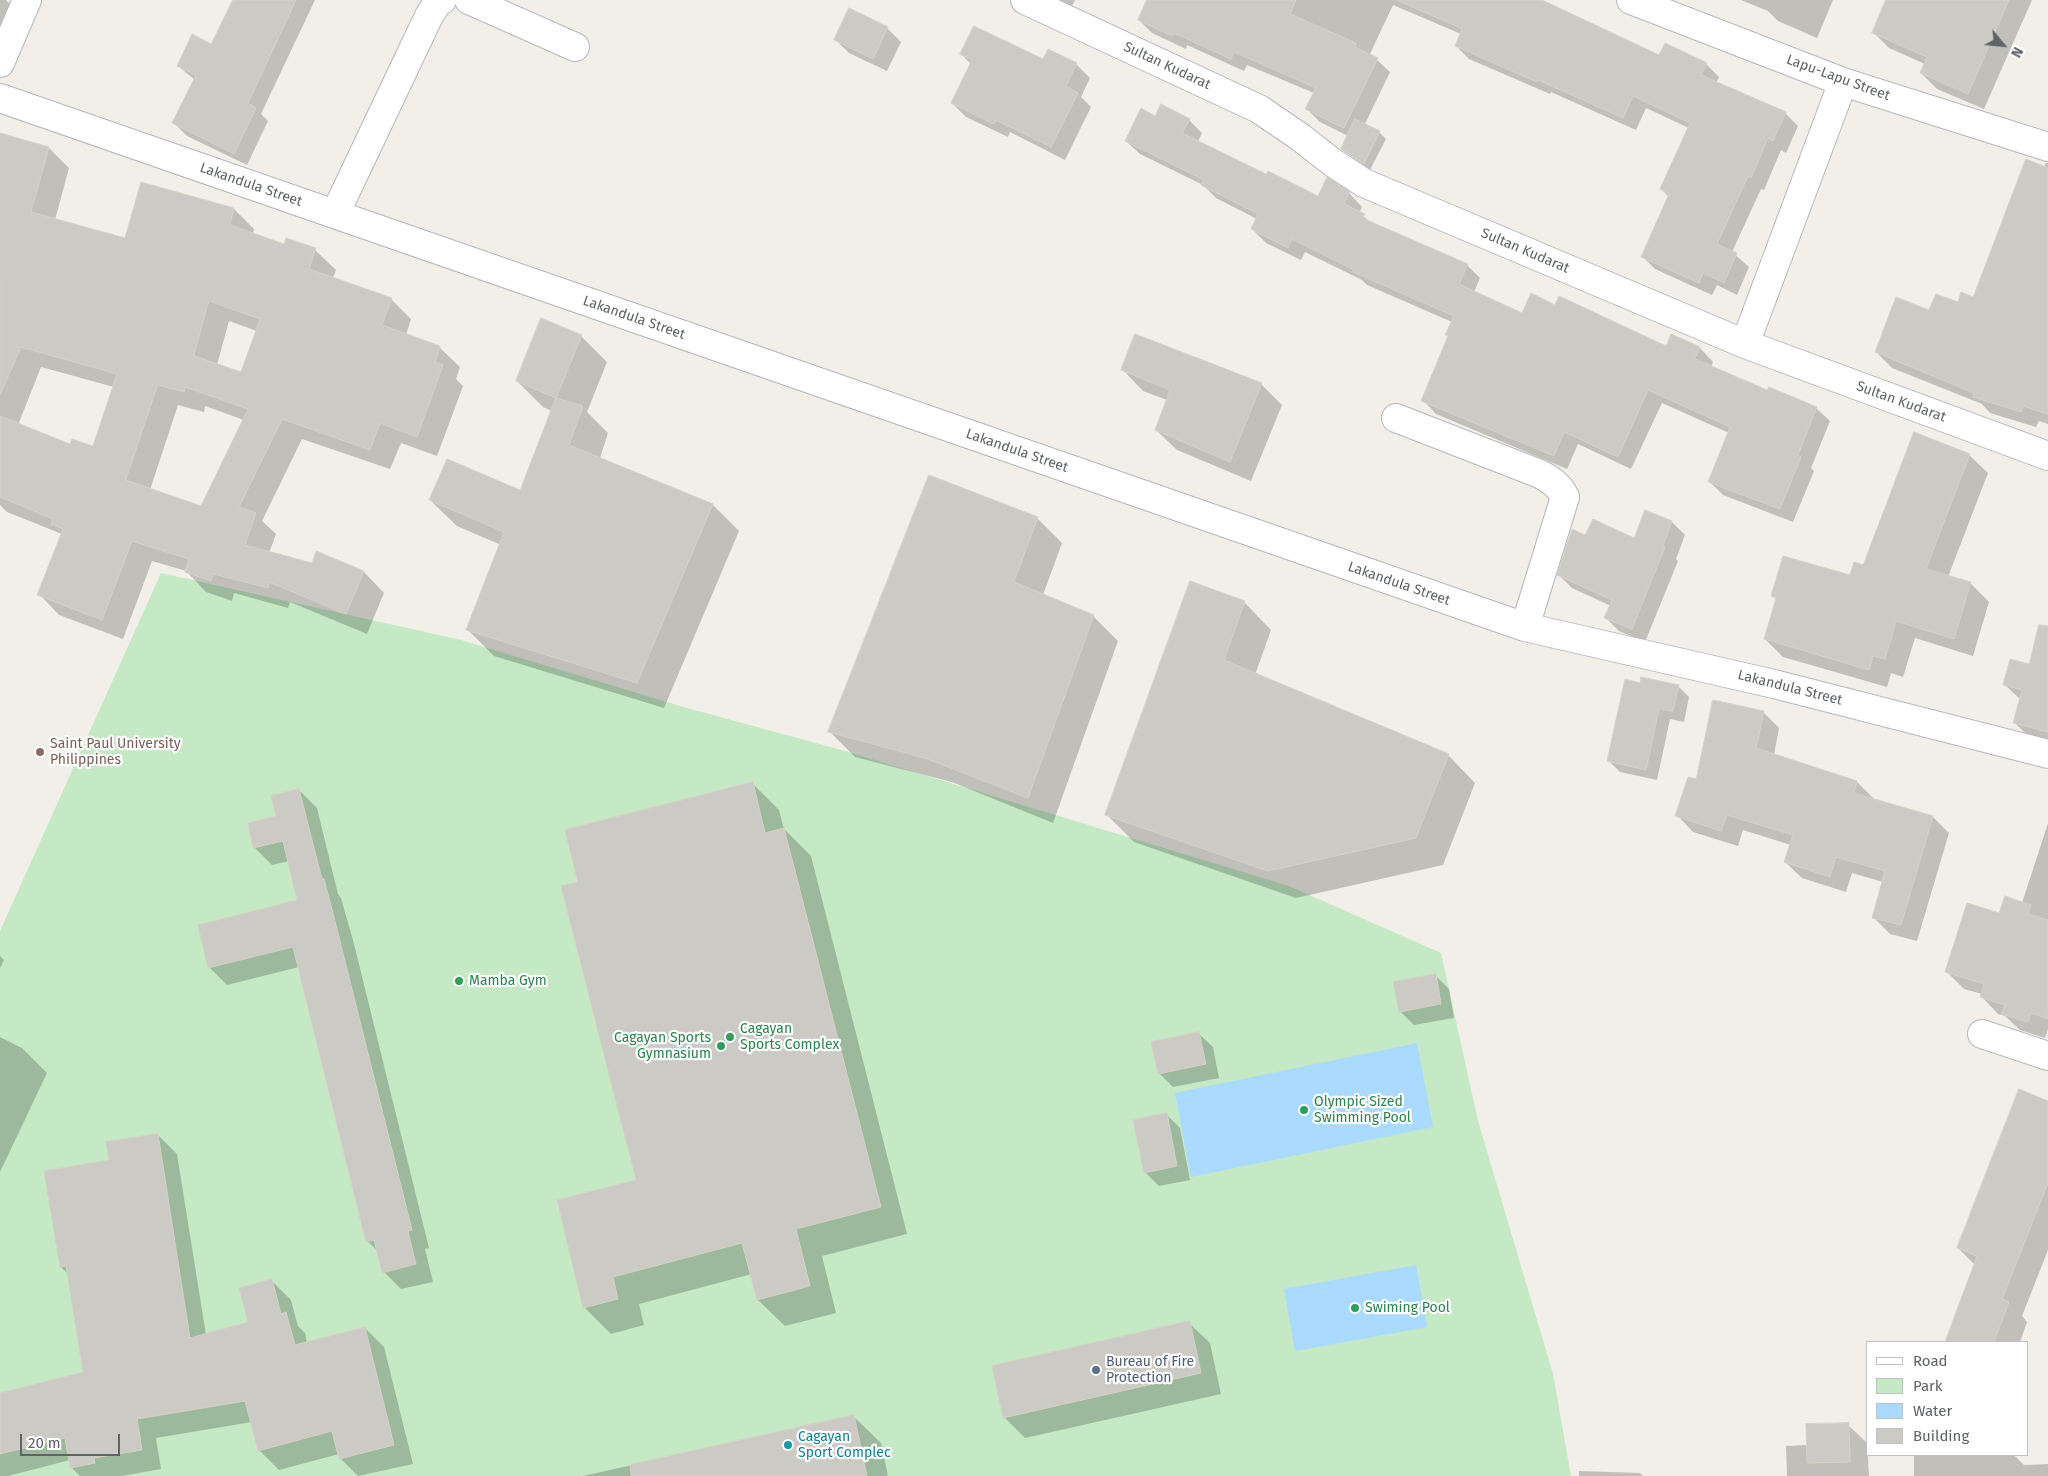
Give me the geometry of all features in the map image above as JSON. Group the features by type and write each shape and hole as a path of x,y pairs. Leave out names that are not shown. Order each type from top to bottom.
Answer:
{"street":[{"path":"0,63 27,0"},
{"path":"335,214 429,16 438,2 442,0"},
{"path":"469,0 575,47"},
{"name":"Sultan Kudarat","path":"1025,0 1259,109 1364,183 1744,344 2048,456"},
{"name":"Lapu-Lapu Street","path":"1630,0 1843,82 2048,147"},
{"path":"1744,344 1843,82"},
{"name":"Lakandula Street","path":"0,98 1525,627 1774,684 2048,754"},
{"path":"1396,418 1540,474 1561,488 1565,497 1525,627"},
{"path":"1982,1034 2048,1056"}],"green space":[{"name":"Cagayan Sports Complex","path":"161,573 461,640 687,708 845,751 1289,886 1441,953 1478,1121 1553,1374 1571,1476 0,1476 0,931"}],"water":[{"name":"Olympic Sized Swimming Pool","path":"1417,1043 1433,1127 1191,1177 1175,1093"},
{"name":"Swiming Pool","path":"1416,1265 1427,1327 1295,1351 1284,1289"}],"building":[{"path":"233,0 296,0 248,103 256,108 234,154 172,123 196,75 177,66 192,34 211,44"},
{"path":"1147,0 1296,0 1290,14 1356,43 1355,47 1378,58 1344,128 1305,109 1316,88 1234,52 1231,59 1174,33 1172,36 1138,20"},
{"path":"1397,0 1542,0 1659,55 1665,43 1707,63 1701,75 1786,112 1773,141 1768,138 1751,178 1748,176 1717,244 1737,253 1724,283 1703,273 1699,283 1641,257 1669,194 1660,189 1690,123 1633,96 1623,118 1538,80 1537,82 1455,46 1462,29"},
{"path":"1886,0 2009,0 1968,94 1920,73 1927,57 1872,33"},
{"path":"849,8 888,27 873,59 834,40"},
{"path":"974,26 1043,59 1048,49 1077,63 1066,86 1078,93 1051,147 996,120 994,124 951,103 972,60 960,54"},
{"path":"1161,104 1190,119 1182,133 1266,174 1268,171 1318,196 1327,177 1350,192 1344,204 1365,214 1362,218 1468,264 1459,284 1522,313 1531,293 1555,305 1559,296 1666,346 1671,334 1700,347 1695,359 1767,390 1769,387 1817,407 1798,455 1801,457 1780,509 1708,482 1730,427 1648,390 1618,457 1564,432 1554,456 1421,401 1448,336 1445,335 1454,316 1353,272 1354,270 1292,239 1288,248 1251,229 1258,214 1201,185 1204,180 1125,141 1141,108 1155,116"},
{"path":"1355,119 1380,131 1364,164 1341,149"},
{"path":"0,133 49,147 31,212 125,238 141,182 234,208 230,225 284,244 286,238 316,248 309,269 392,298 382,325 440,346 435,362 443,365 417,437 380,423 370,450 282,419 239,507 256,513 245,545 312,563 316,551 364,571 346,614 269,582 268,588 214,574 211,581 185,572 189,559 132,541 102,620 37,595 63,529 51,524 53,519 0,497 0,416 70,444 72,439 93,446 117,374 21,347 0,395","holes":["209,301 260,319 241,372 194,356","158,385 184,392 185,387 248,409 201,506 126,480"]},
{"path":"2026,159 2048,168 2048,414 2023,406 2021,412 1973,397 1974,393 1875,352 1896,297 1929,310 1936,294 1958,302 1961,292 1973,297"},
{"path":"541,318 582,335 556,398 516,381"},
{"path":"1135,334 1262,383 1230,462 1155,430 1170,390 1121,370"},
{"path":"556,398 583,406 569,445 713,504 637,683 466,630 504,532 429,500 447,459 520,490"},
{"path":"1914,432 1970,454 1926,569 1971,582 1954,639 1896,621 1885,659 1873,656 1869,670 1764,639 1776,598 1771,596 1783,556 1850,575 1854,562 1863,565"},
{"path":"929,475 1038,517 1014,582 1094,615 1028,798 925,758 828,732"},
{"path":"1645,510 1672,521 1663,546 1665,547 1632,629 1604,618 1612,600 1557,575 1572,529 1585,535 1593,519 1634,538"},
{"path":"1190,581 1245,601 1224,660 1449,754 1416,838 1268,871 1105,815"},
{"path":"2039,625 2048,626 2048,732 2013,723 2022,690 2003,685 2010,659 2029,664"},
{"path":"1641,677 1679,685 1673,711 1659,709 1646,770 1607,761 1625,679 1640,683"},
{"path":"1713,700 1764,711 1756,748 1857,781 1854,793 1933,816 1901,925 1872,918 1885,871 1836,857 1830,877 1784,862 1793,835 1727,815 1721,831 1675,816 1688,777 1696,779"},
{"name":"Cagayan Sports Gymnasium","path":"753,782 765,833 784,828 881,1207 796,1229 810,1286 757,1300 742,1243 613,1277 618,1299 583,1308 557,1200 636,1180 561,886 578,882 565,830"},
{"path":"299,789 336,925 412,1230 408,1231 416,1264 382,1273 374,1240 366,1242 293,947 208,968 198,925 297,900 283,841 253,848 248,823 276,816 271,796"},
{"path":"2005,896 2031,905 2028,914 2048,920 2048,1019 2031,1013 2028,1022 2001,1014 2005,1005 1980,997 1984,984 1945,972 1967,903 1999,913"},
{"path":"1436,974 1441,1004 1399,1012 1393,982"},
{"path":"1199,1032 1206,1064 1158,1074 1151,1042"},
{"path":"2019,1089 2048,1101 2048,1183 2002,1299 2009,1302 1994,1341 1945,1341 1977,1256 1957,1248"},
{"path":"1167,1113 1177,1166 1144,1173 1133,1120"},
{"path":"158,1134 190,1338 248,1322 239,1288 272,1279 281,1314 286,1312 295,1345 365,1327 394,1445 339,1459 332,1431 258,1451 245,1401 137,1419 142,1450 94,1458 95,1463 70,1468 65,1438 0,1454 0,1393 83,1372 66,1266 60,1267 44,1171 109,1160 106,1142"},
{"name":"Bureau of Fire Protection","path":"1190,1321 1201,1373 1003,1418 992,1366"},
{"name":"Cagayan Sport Complec","path":"854,1415 867,1476 631,1476 630,1465"},
{"path":"1849,1423 1850,1462 1807,1463 1806,1424"}],"place":[{"name":"Saint Paul University Philippines","path":"40,752"},
{"name":"Mamba Gym","path":"459,981"},
{"name":"Cagayan Sports Complex","path":"730,1037"},
{"name":"Cagayan Sports Gymnasium","path":"721,1046"},
{"name":"Olympic Sized Swimming Pool","path":"1304,1110"},
{"name":"Swiming Pool","path":"1355,1308"},
{"name":"Bureau of Fire Protection","path":"1096,1370"},
{"name":"Cagayan Sport Complec","path":"788,1445"}]}
